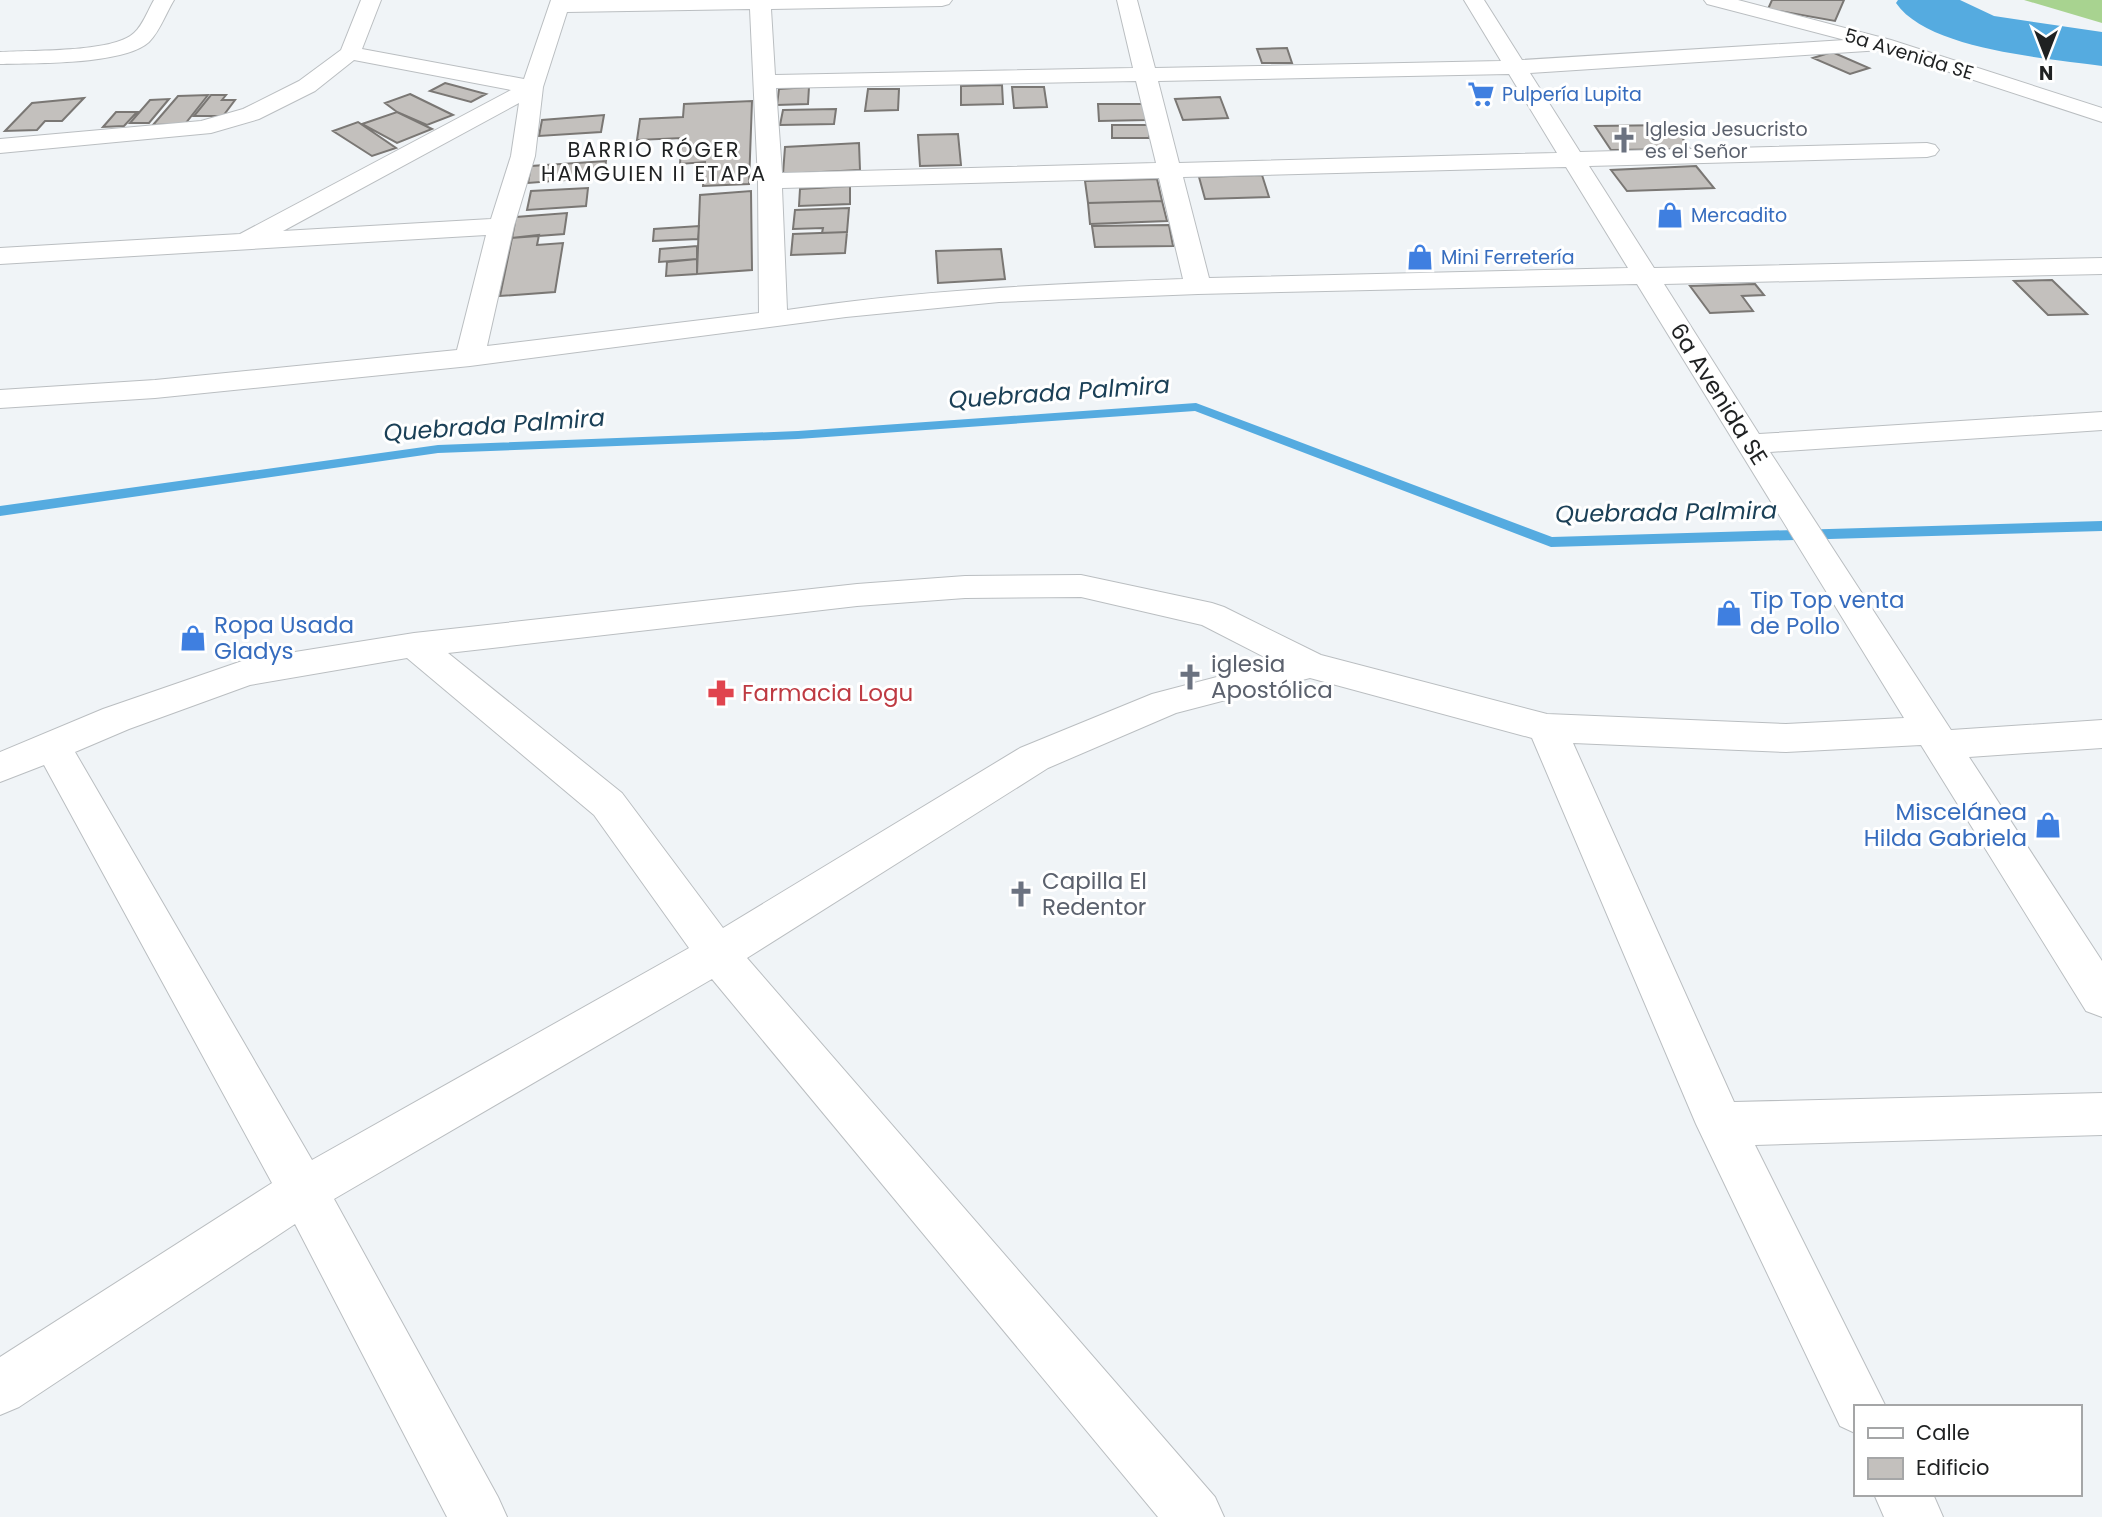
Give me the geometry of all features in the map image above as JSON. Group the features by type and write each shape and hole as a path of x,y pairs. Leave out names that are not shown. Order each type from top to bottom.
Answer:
{"street":[{"path":"0,58 104,51 124,47 140,38 164,0"},
{"path":"0,146 203,128 251,114 307,86 350,53 371,0"},
{"path":"470,357 501,226 523,156 532,87 560,3 942,0"},
{"path":"1126,0 1198,286"},
{"name":"6a Avenida SE","path":"1474,0 1935,738 2102,998"},
{"name":"5a Avenida SE","path":"1714,0 1884,44 2102,115"},
{"path":"761,2 770,181 773,320"},
{"path":"764,82 1516,67 1884,44"},
{"path":"350,53 532,87"},
{"path":"246,241 532,87"},
{"path":"770,181 1927,150"},
{"path":"0,256 501,226"},
{"path":"0,399 155,389 470,357 846,309 999,294 1198,286 2102,266"},
{"path":"1751,444 2102,421"},
{"path":"0,768 117,719 245,673 414,645 856,595 965,587 1081,586 1212,615 1310,664 1547,728 1786,738 2102,734"},
{"path":"414,645 608,804 717,954 1195,1517"},
{"path":"0,1388 303,1191 717,954 1034,758 1165,703 1310,664"},
{"path":"1547,728 1720,1124 1858,1405"},
{"path":"52,746 303,1191 478,1517"},
{"path":"1720,1124 2102,1114"},
{"path":"1903,1496 1914,1517"}],"green space":[{"path":"2024,0 2102,0 2102,23"}],"building":[{"path":"1772,0 1844,0 1835,21 1768,9"},
{"path":"1287,48 1292,63 1262,63 1257,49"},
{"path":"1832,52 1869,68 1850,74 1813,58"},
{"path":"445,83 486,94 471,102 430,91"},
{"path":"1002,85 1003,104 961,105 961,86"},
{"path":"809,87 808,104 777,105 779,89"},
{"path":"1012,87 1044,87 1047,107 1014,108"},
{"path":"868,89 899,89 898,110 865,111"},
{"path":"410,94 453,115 427,125 397,112 385,103"},
{"path":"208,95 185,124 153,125 178,96"},
{"path":"211,95 226,95 222,100 235,100 223,116 194,116"},
{"path":"1220,97 1228,118 1183,120 1175,99"},
{"path":"84,98 62,121 45,121 37,130 5,131 32,103"},
{"path":"169,99 149,123 130,123 150,100"},
{"path":"752,101 749,184 703,186 705,162 680,164 682,138 637,140 640,119 683,117 684,104"},
{"path":"1098,104 1144,104 1146,120 1099,121"},
{"path":"836,109 834,124 780,125 783,110"},
{"path":"116,112 137,112 124,126 103,127"},
{"path":"397,112 432,129 397,143 362,124"},
{"path":"604,115 601,132 539,136 542,120"},
{"path":"358,122 396,148 372,156 333,131"},
{"path":"1112,125 1149,125 1149,138 1112,138"},
{"path":"1673,125 1690,149 1611,150 1595,126"},
{"path":"958,134 961,165 920,166 918,135"},
{"path":"859,143 860,170 783,174 785,147"},
{"path":"606,161 604,177 528,183 531,166"},
{"path":"1696,166 1714,188 1627,191 1611,170"},
{"path":"1262,175 1269,197 1205,199 1199,177"},
{"path":"1157,179 1162,201 1088,203 1085,181"},
{"path":"850,186 850,204 799,206 800,189"},
{"path":"588,188 586,206 527,210 531,191"},
{"path":"751,191 752,270 697,274 700,195"},
{"path":"1162,201 1167,221 1090,224 1088,203"},
{"path":"849,208 847,232 822,233 823,228 793,229 795,210"},
{"path":"567,213 564,234 512,238 516,217"},
{"path":"1169,225 1173,246 1095,247 1092,226"},
{"path":"699,226 698,239 653,241 654,229"},
{"path":"847,232 845,253 791,255 793,234"},
{"path":"539,235 537,245 563,243 555,292 500,296 512,238"},
{"path":"697,246 697,259 659,262 660,249"},
{"path":"1001,249 1005,279 938,283 936,251"},
{"path":"697,259 697,274 666,276 667,262"},
{"path":"2052,280 2087,314 2048,315 2014,281"},
{"path":"1755,284 1764,295 1742,296 1753,311 1710,313 1690,286"}],"waterway":[{"path":"1926,0 1923,3 1980,31 2102,49"},
{"name":"Quebrada Palmira","path":"0,511 438,449 798,435 1196,407 1551,542 2102,526"}],"place":[{"name":"Pulpería Lupita","path":"1481,94"},
{"name":"Iglesia Jesucristo es el Señor","path":"1624,140"},
{"name":"Mercadito","path":"1670,215"},
{"name":"Mini Ferretería","path":"1420,257"},
{"name":"Tip Top venta de Pollo","path":"1729,613"},
{"name":"Ropa Usada Gladys","path":"193,638"},
{"name":"iglesia Apostólica","path":"1190,677"},
{"name":"Farmacia Logu","path":"721,693"},
{"name":"Miscelánea Hilda Gabriela","path":"2048,825"},
{"name":"Capilla El Redentor","path":"1021,894"}],"district":[{"name":"BARRIO RÓGER HAMGUIEN II ETAPA","path":"654,161"}]}
